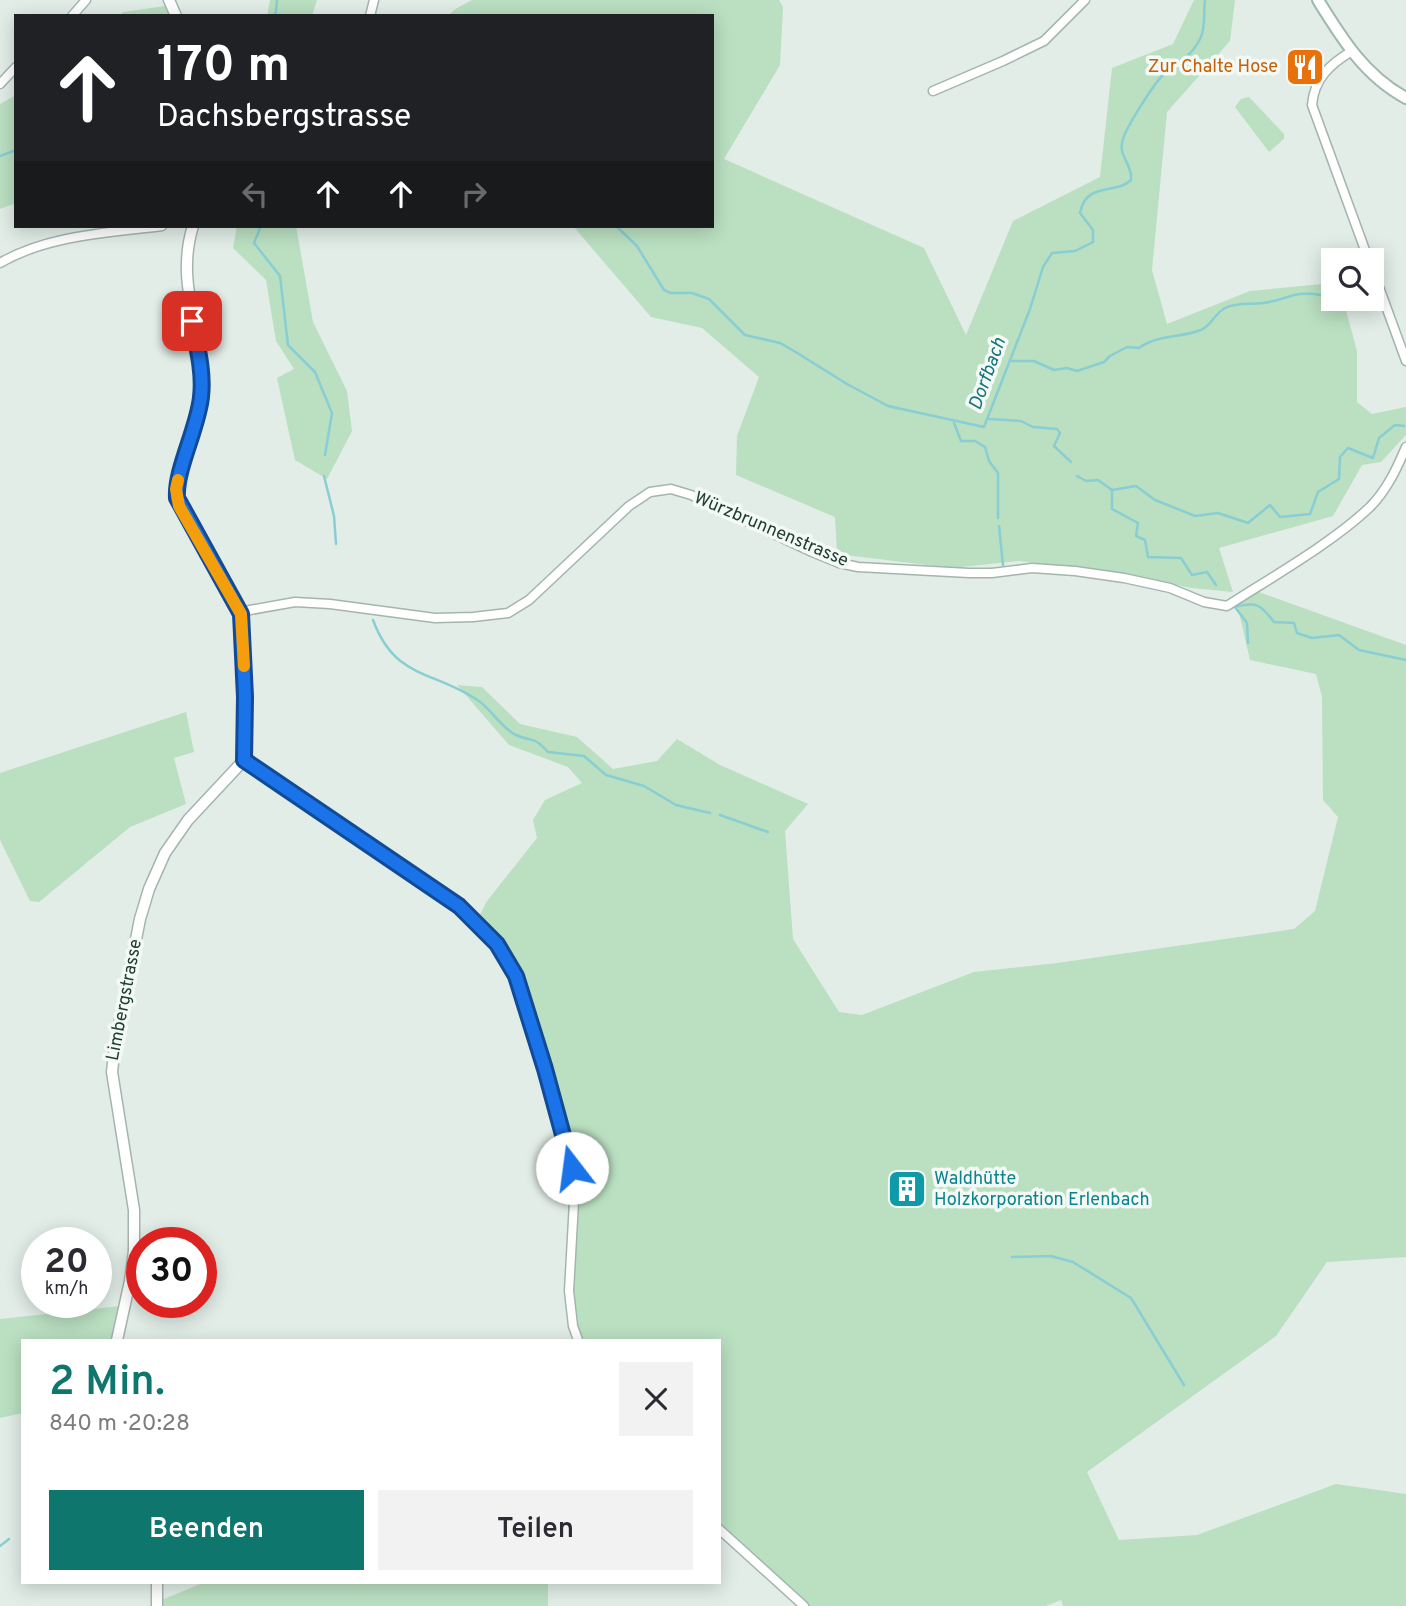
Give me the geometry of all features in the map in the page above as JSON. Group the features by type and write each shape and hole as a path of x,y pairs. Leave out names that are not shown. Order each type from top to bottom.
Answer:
{"main road":[{"path":"1318,0 1352,51 1376,78 1406,98"}],"street":[{"path":"74,14 86,0"},
{"path":"933,92 1044,41 1085,0"},
{"path":"1352,51 1337,61 1318,81 1312,104 1364,248"},
{"path":"0,84 14,68"},
{"path":"0,263 15,254 45,243 148,228"},
{"path":"189,228 185,270 202,373 201,398 178,478 177,498 241,614 245,697 244,760 459,906 497,944 516,976 545,1069 575,1184 569,1290 573,1326 578,1339"},
{"path":"1384,301 1406,361"},
{"name":"Würzbrunnenstrasse","path":"241,614 295,602 435,618 508,613 529,600 629,506 650,492 671,489 691,495 812,552 858,568 969,573 1032,568 1075,570 1170,588 1204,602 1227,606 1331,538 1371,506 1395,473 1406,447"},
{"name":"Limbergstrasse","path":"117,1339 134,1251 134,1210 112,1072 141,919 149,889 166,853 205,801 244,760"},
{"path":"721,1531 804,1606"},
{"path":"157,1584 157,1606"}],"green space":[{"path":"270,0 317,0 313,14 267,14"},
{"path":"472,0 779,0 783,7 780,65 724,159 924,248 966,335 1013,221 1100,177 1112,68 1173,44 1194,0 1235,0 1230,41 1167,112 1152,270 1167,324 1250,291 1321,284 1321,311 1346,311 1357,351 1357,402 1372,414 1406,407 1406,435 1381,462 1362,465 1333,516 1219,548 1233,592 1192,588 1104,571 1019,561 952,568 837,554 835,517 736,475 737,436 759,377 702,328 651,317 575,228 714,228 714,14 450,14"},
{"path":"165,6 169,14 121,14"},
{"path":"14,96 14,204 0,209 0,104"},
{"path":"1249,97 1284,134 1284,139 1269,152 1235,107 1241,99"},
{"path":"237,228 296,228 313,322 347,391 352,431 327,479 295,460 277,378 294,369 276,341 266,280 233,248"},
{"path":"1256,591 1406,645 1406,1257 1327,1262 1276,1336 1087,1472 1119,1540 1197,1535 1336,1484 1406,1494 1406,1606 1063,1606 1061,1600 1046,1606 804,1606 721,1527 721,1339 578,1339 573,1326 566,1155 516,976 476,922 487,901 537,838 533,820 545,800 582,783 568,767 509,745 457,685 482,687 520,724 577,737 613,769 657,761 677,739 720,765 808,804 785,831 793,939 839,1012 862,1015 974,972 1057,963 1294,929 1315,911 1338,817 1323,800 1322,697 1316,674 1250,660 1237,604"},
{"path":"186,712 194,752 174,758 186,804 130,827 39,902 30,901 0,840 0,773"},
{"path":"121,1306 114,1339 21,1339 21,1413 0,1418 0,1319 112,1318 112,1307"},
{"path":"200,1584 548,1584 548,1606 157,1606 157,1602"}],"waterway":[{"path":"274,14 277,0"},
{"name":"Dorfbach","path":"618,228 637,246 664,290 671,293 692,293 709,299 745,335 780,343 888,406 984,427 1030,309 1043,267 1052,253 1075,251 1093,242 1093,230 1080,213 1088,196 1131,180 1130,169 1122,150 1125,133 1159,80 1197,45 1203,28 1205,0"},
{"name":"Dorfbach","path":"0,156 14,151"},
{"path":"260,228 254,243 280,276 288,345 315,372 332,413 325,455"},
{"path":"1011,361 1034,361 1054,370 1067,368 1077,371 1104,362 1127,347 1139,348 1153,341 1201,330 1230,306 1271,302 1297,295 1321,295"},
{"path":"989,419 1021,421 1033,427 1057,429 1060,433 1054,446 1071,462"},
{"path":"954,423 961,441 975,441 985,447 989,461 998,473 998,518"},
{"path":"1077,476 1086,481 1098,480 1112,490 1136,486 1155,500 1195,516 1218,513 1248,523 1270,505 1280,517 1310,514 1318,492 1339,479 1340,457 1348,448 1373,458 1379,438 1395,425 1404,426"},
{"path":"324,476 334,516 336,544"},
{"path":"1112,490 1112,509 1138,523 1136,536 1145,540 1148,557 1181,558 1192,575 1207,572 1216,585"},
{"path":"999,526 1003,565"},
{"path":"1248,643 1247,623 1235,607 1249,604 1262,608 1274,622 1294,623 1297,633 1312,638 1339,635 1359,650 1406,660"},
{"path":"373,620 382,639 403,663 476,699 516,735 536,741 548,752 584,756 606,775 644,786 676,805 710,813"},
{"path":"720,815 768,832"},
{"path":"1012,1257 1051,1256 1073,1262 1131,1298 1184,1385"},
{"path":"0,1546 9,1539"}],"slow traffic":[{"path":"178,480 176,489 179,506 241,614 244,666"}],"place":[{"name":"Zur Chalte Hose","path":"1305,67"},
{"name":"Waldhütte Holzkorporation Erlenbach","path":"907,1189"}],"route":[{"path":"192,321 202,373 201,398 178,478 177,498 179,506 241,614 245,697 244,760 459,906 497,944 516,976 572,1168"}]}
